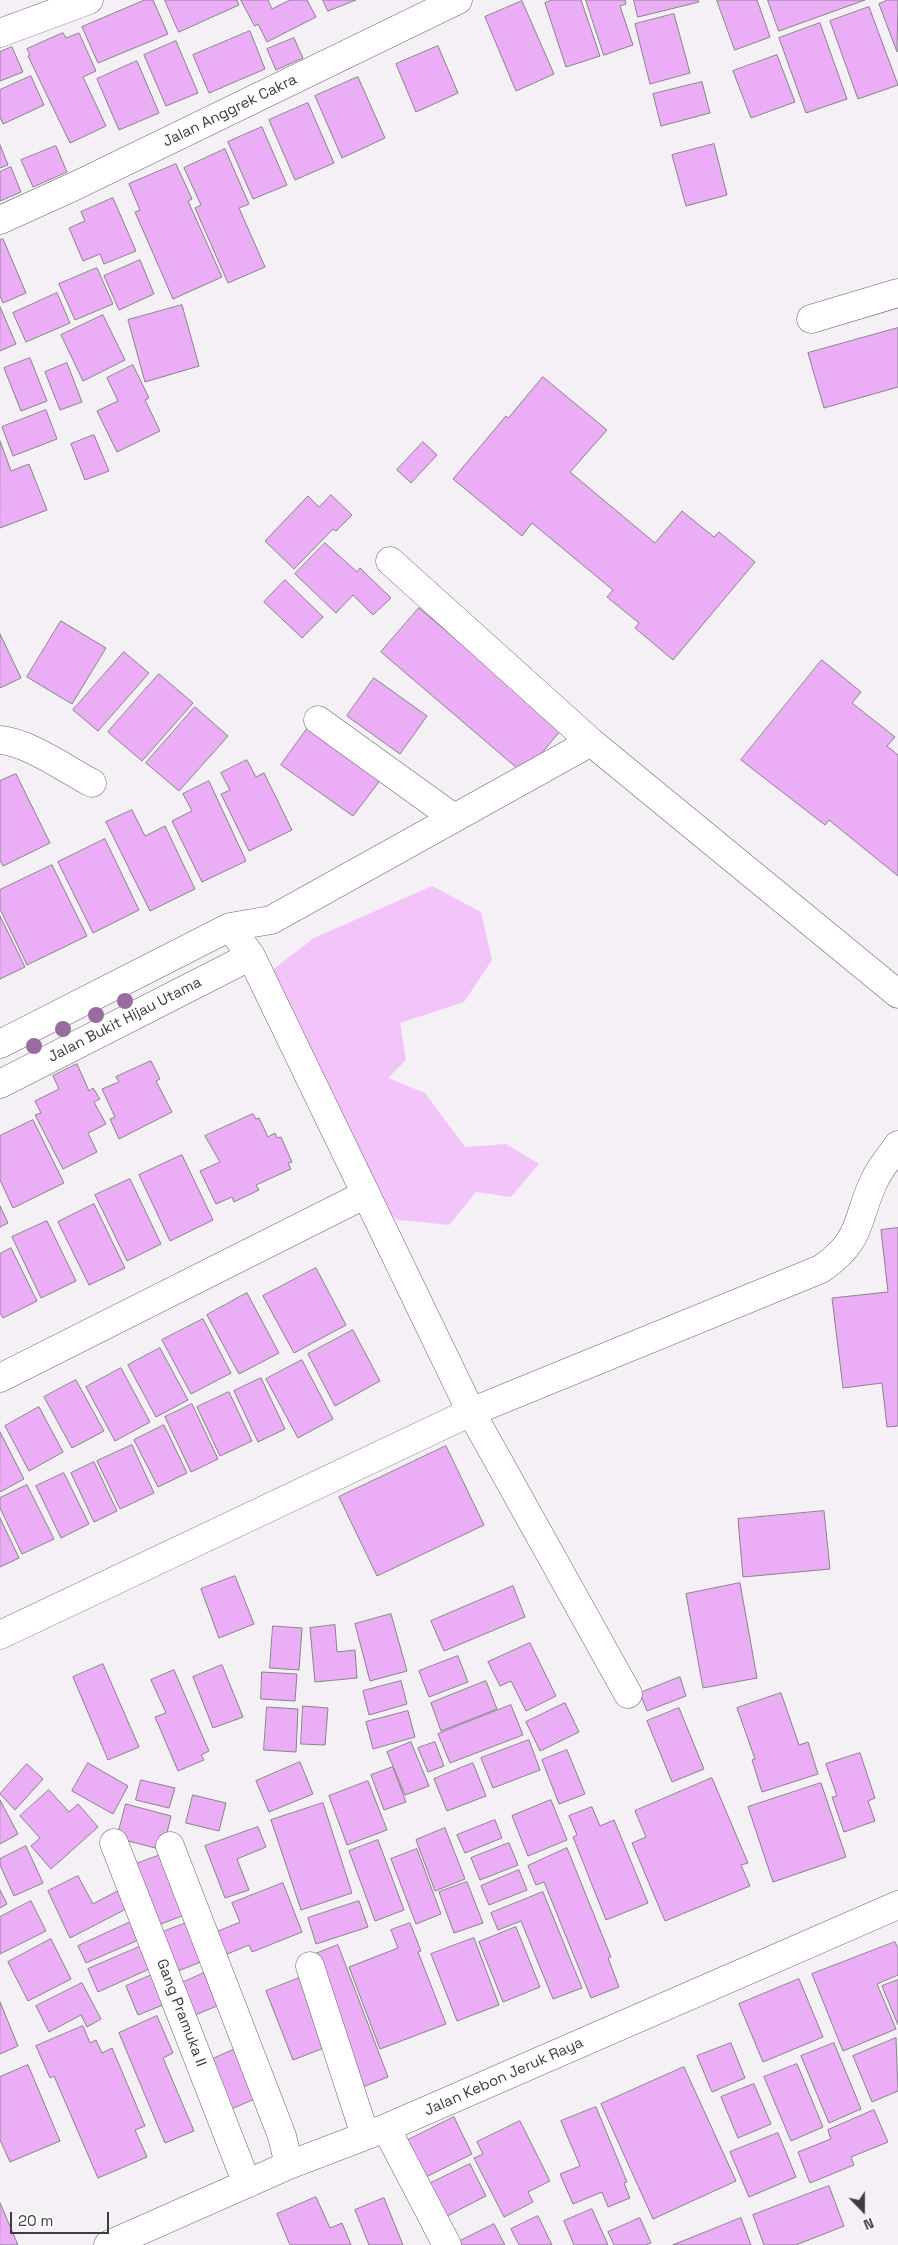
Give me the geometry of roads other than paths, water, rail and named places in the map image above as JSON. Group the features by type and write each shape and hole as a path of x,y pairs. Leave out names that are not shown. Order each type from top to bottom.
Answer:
{"street":[{"path":"0,33 89,0"},
{"name":"Jalan Anggrek Cakra","path":"0,220 458,0"},
{"path":"811,319 898,293"},
{"path":"390,561 591,742 898,994"},
{"path":"318,720 454,818"},
{"path":"0,740 26,748 92,783"},
{"path":"0,1044 230,927 271,920 591,742"},
{"path":"251,956 271,920"},
{"path":"230,927 251,956 471,1412 628,1694"},
{"name":"Jalan Bukit Hijau Utama","path":"0,1084 251,956"},
{"path":"0,1635 471,1412 821,1269 835,1260 857,1232 876,1178 898,1145"},
{"path":"0,1378 366,1194"},
{"name":"Gang Pramuka II","path":"114,1843 248,2184"},
{"path":"170,1846 282,2136 289,2165"},
{"name":"Jalan Kebon Jeruk Raya","path":"117,2243 289,2165 376,2131 898,1905"},
{"path":"310,1966 376,2131 447,2245"}]}
